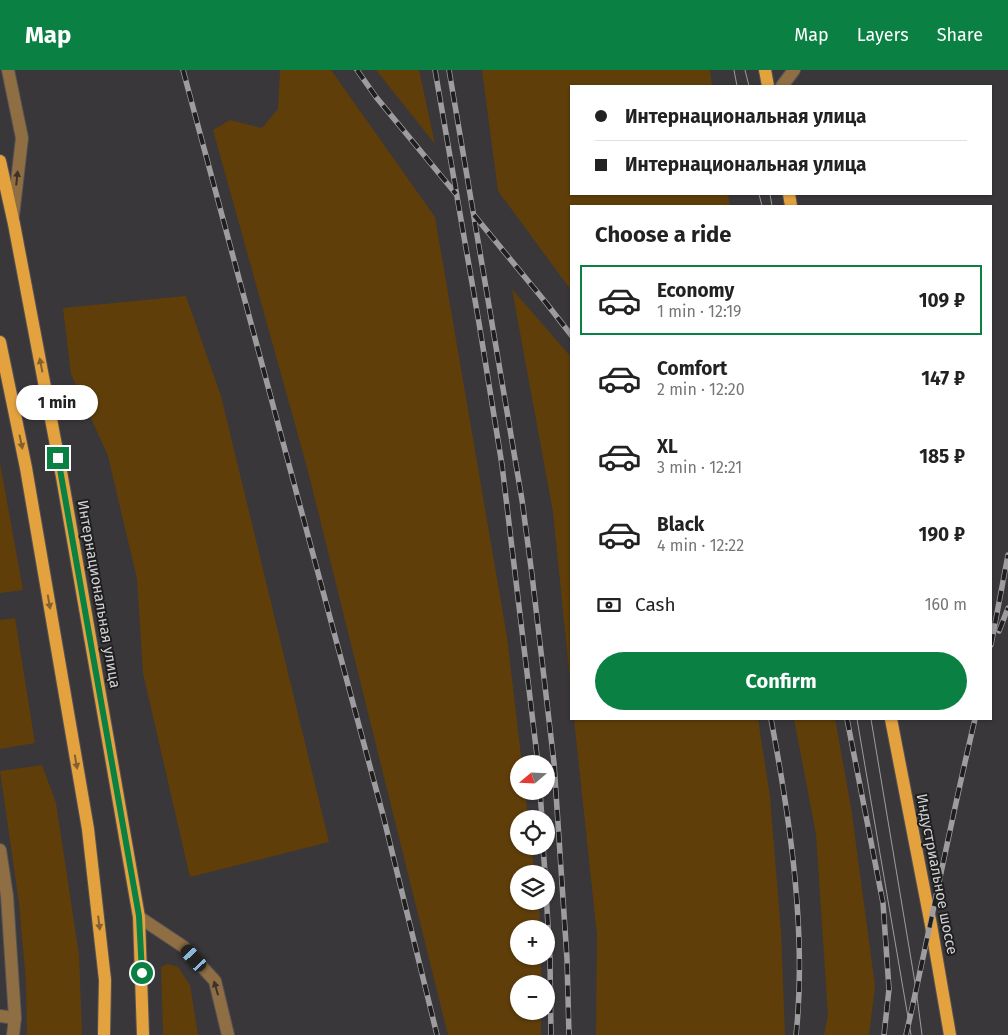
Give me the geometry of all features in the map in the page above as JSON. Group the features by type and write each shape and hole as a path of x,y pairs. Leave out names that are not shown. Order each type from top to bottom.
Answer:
{"main road":[{"path":"765,70 768,85"},
{"name":"Интернациональная улица","path":"0,161 13,219 84,598 139,916 143,1035"},
{"path":"0,342 26,468 88,829 105,980 104,1035"},
{"name":"Индустриальное шоссе","path":"891,720 931,925 950,1035"}],"street":[{"path":"8,70 22,138 13,219"},
{"path":"783,85 794,70"},
{"path":"0,850 7,896 14,1018 13,1035"},
{"path":"139,916 184,947 215,980 228,1035"},
{"path":"0,1016 14,1018"}],"shaded area":[{"path":"280,70 331,70 435,217 507,637 521,755 510,755 510,800 526,800 527,810 510,810 510,855 532,855 534,865 510,865 510,910 539,910 540,920 510,920 510,965 541,965 541,975 510,975 510,1020 541,1020 541,1035 448,1035 308,471 213,130 230,120 262,128 278,109"},
{"path":"376,70 419,70 435,144"},
{"path":"482,70 710,70 712,85 570,85 570,195 728,195 730,205 570,205 570,289 498,191"},
{"path":"512,289 570,356 570,679 553,512"},
{"path":"186,296 221,396 329,842 190,877 143,673 137,579 108,456 71,374 63,308"},
{"path":"0,463 23,590 0,593"},
{"path":"15,618 35,743 0,749 0,620"},
{"path":"574,720 758,720 770,797 781,931 785,1035 596,1035 597,935"},
{"path":"794,720 835,720 851,807 875,986 869,1035 824,1035 828,1015 816,834"},
{"path":"42,765 56,803 79,955 82,1035 27,1035 26,982 19,903 0,771"},
{"path":"168,964 178,967 190,985 198,1035 163,1035 161,967"}],"tram line":[{"path":"734,70 737,85"},
{"path":"745,70 749,85"},
{"path":"759,195 762,205"},
{"path":"770,195 772,205"},
{"path":"857,720 911,1035"},
{"path":"871,720 922,1035"}],"railway":[{"path":"183,70 383,815 437,1035"},
{"path":"357,70 376,97 456,194"},
{"path":"435,70 502,465 537,755"},
{"path":"449,70 522,500 532,575 554,763 567,959 569,1035"},
{"path":"474,215 570,334"},
{"path":"992,640 1008,555"},
{"path":"999,631 1008,608"},
{"path":"771,720 795,876 799,957 796,1035"},
{"path":"847,720 883,903 889,989 884,1035"},
{"path":"906,1035 975,720"},
{"path":"541,800 541,810"},
{"path":"544,855 544,865"},
{"path":"547,910 551,1035"}],"route":[{"path":"58,458 139,916 142,973"}]}
